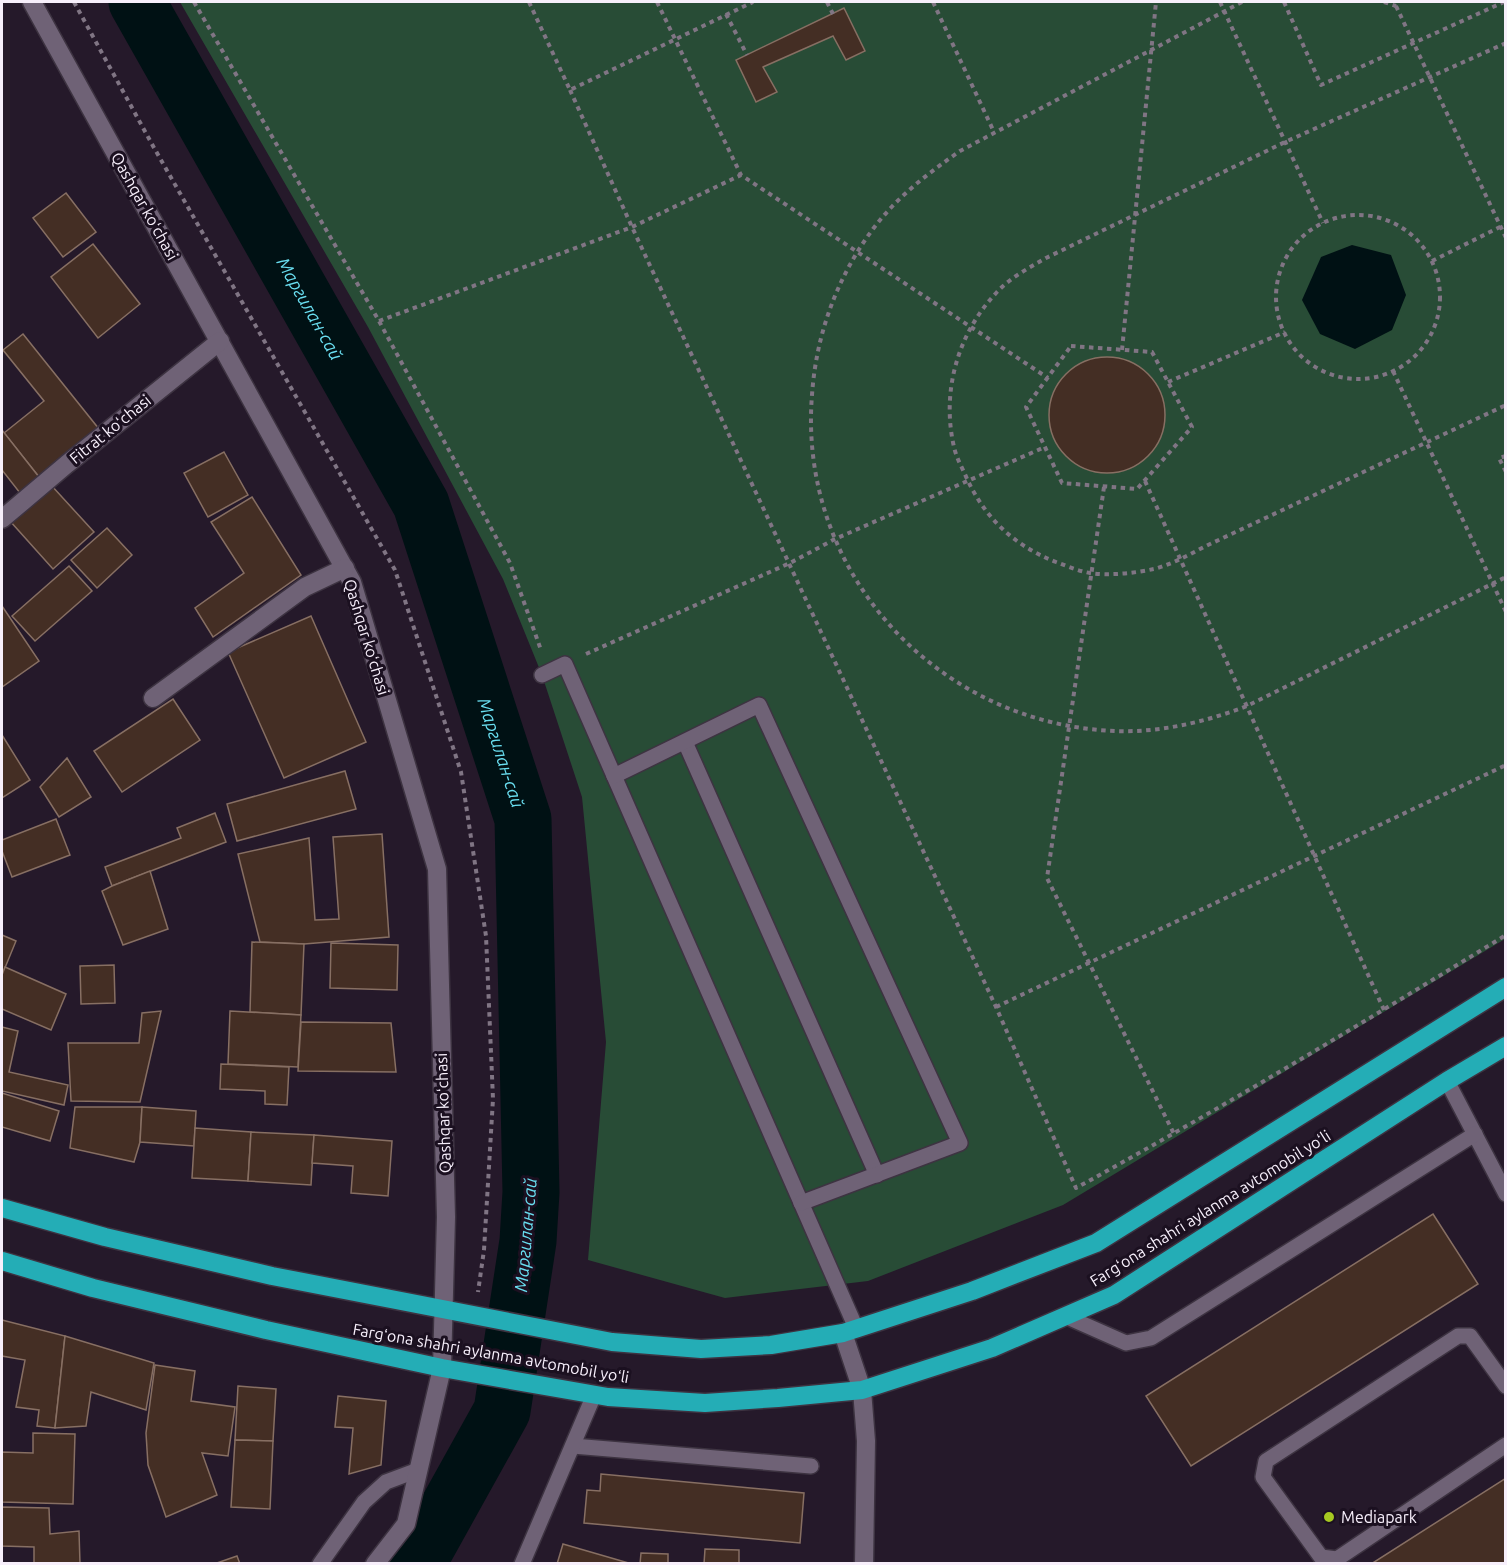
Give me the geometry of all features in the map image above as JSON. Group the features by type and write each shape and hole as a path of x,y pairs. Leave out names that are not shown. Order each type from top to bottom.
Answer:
{"highway":[{"name":"Fargʻona shahri aylanma avtomobil yoʻli","path":"2,1208 105,1237 261,1274 612,1342 701,1349 771,1345 849,1330 972,1291 1096,1244 1506,987"},
{"name":"Fargʻona shahri aylanma avtomobil yoʻli","path":"2,1261 104,1291 266,1330 442,1368 601,1396 705,1403 862,1390 992,1348 1114,1295 1447,1081 1506,1046"}],"street":[{"name":"Qashqar koʻchasi","path":"32,2 352,582 437,869 446,1217 442,1368 406,1524 375,1563"},
{"name":"Fitrat koʻchasi","path":"2,519 220,341"},
{"path":"153,698 305,587 345,568"},
{"path":"849,1330 862,1390 866,1441 864,1563"}],"lane":[{"path":"545,673 565,664 801,1203 849,1330"},
{"path":"614,776 759,705 960,1143 801,1203"},
{"path":"685,742 877,1175"},
{"path":"1447,1081 1506,1194"},
{"path":"1065,1316 1126,1343 1151,1338 1475,1134"},
{"path":"1506,1386 1470,1336 1458,1336 1266,1461 1263,1477 1321,1557 1337,1559 1506,1445"},
{"path":"522,1563 573,1446 601,1396"},
{"path":"573,1446 811,1466"},
{"path":"320,1563 364,1502 386,1482 418,1470"}],"path":[{"path":"194,2 379,321 510,563 545,673"},
{"path":"529,2 996,1007 1076,1188 1174,1134 1506,935"},
{"path":"657,2 741,175 1048,378"},
{"path":"739,2 741,7"},
{"path":"570,90 753,2"},
{"path":"827,2 833,14"},
{"path":"933,2 994,132"},
{"path":"1122,350 1156,2"},
{"path":"1220,2 1323,223"},
{"path":"1242,2 960,150 927,173 898,200 873,230 858,252 834,298 821,335 813,373 810,413 812,452 819,490 835,539 867,598 892,628 921,656 952,680 987,699 1023,714 1069,726 1100,730 1149,730 1179,726 1217,717 1247,706 1506,577"},
{"path":"1284,2 1321,85 1504,2"},
{"path":"1384,2 1397,4 1413,43 1506,237"},
{"path":"726,14 747,55"},
{"path":"1506,43 1286,142 1021,272 999,290 980,312 965,337 955,364 950,392 949,420 954,449 978,501 996,524 1018,543 1043,557 1070,567 1092,573 1127,573 1181,560 1208,545 1506,405"},
{"path":"379,321 632,227 741,175"},
{"path":"1361,215 1381,218 1399,226 1415,238 1432,261 1440,291 1439,311 1434,330 1424,346 1410,361 1393,372 1375,378 1355,379 1336,376 1317,368 1301,356 1289,341 1280,323 1276,304 1277,284 1283,265 1292,248 1306,233 1323,223 1342,217 1361,215"},
{"path":"1432,261 1506,224"},
{"path":"1168,382 1284,332"},
{"path":"1071,346 1122,350 1152,352 1192,427 1137,489 1062,483 1026,408 1071,346"},
{"path":"1393,372 1506,612"},
{"path":"565,664 790,563 835,539 1045,447"},
{"path":"1506,456 1499,458 1506,472"},
{"path":"1145,481 1384,1010"},
{"path":"1104,487 1047,878 1174,1134"},
{"path":"996,1007 1506,765"}],"green space":[{"path":"180,2 1505,2 1505,939 1063,1205 868,1281 725,1298 588,1260 606,1042 582,797 542,675 503,579 368,327"}],"shaded area":[{"path":"1352,245 1391,255 1406,295 1392,330 1355,349 1320,334 1302,300 1321,257"}],"building":[{"path":"844,8 865,51 846,60 833,36 763,67 777,92 756,102 736,60"},
{"path":"66,193 96,232 63,257 33,218"},
{"path":"93,244 140,304 98,338 51,277"},
{"path":"23,334 99,429 39,477 4,433 44,401 3,350"},
{"path":"1107,357 1129,361 1148,374 1161,393 1165,415 1161,437 1148,456 1129,469 1107,473 1085,469 1066,456 1053,437 1049,415 1053,393 1066,374 1085,361"},
{"path":"2,430 39,477 20,493 2,470"},
{"path":"224,452 248,495 208,517 184,473"},
{"path":"51,485 94,532 53,569 10,521"},
{"path":"252,497 301,575 213,637 195,608 244,573 211,522"},
{"path":"107,528 132,555 97,588 71,560"},
{"path":"69,566 92,591 35,641 12,616"},
{"path":"2,606 39,661 2,687"},
{"path":"311,616 366,742 284,778 228,652"},
{"path":"173,699 200,740 122,792 94,751"},
{"path":"2,735 30,780 2,798"},
{"path":"67,758 91,797 59,817 40,787"},
{"path":"345,771 356,809 237,841 227,804"},
{"path":"215,813 226,842 112,886 105,867 181,838 177,828"},
{"path":"56,819 70,855 12,877 2,851 2,840"},
{"path":"382,834 389,937 304,944 260,942 238,854 309,838 315,920 339,919 333,837"},
{"path":"150,871 168,929 123,945 102,891"},
{"path":"2,935 16,941 2,975"},
{"path":"252,942 304,944 301,1015 250,1012"},
{"path":"331,943 398,945 397,990 330,988"},
{"path":"114,965 115,1003 81,1004 80,966"},
{"path":"5,967 66,994 51,1030 2,1009 2,975"},
{"path":"161,1011 140,1102 71,1101 68,1043 139,1043 142,1013"},
{"path":"230,1011 301,1015 298,1067 228,1064"},
{"path":"301,1022 391,1023 396,1072 298,1071"},
{"path":"2,1027 18,1031 9,1072 68,1085 64,1105 2,1091"},
{"path":"221,1064 289,1067 287,1105 265,1104 265,1091 220,1089"},
{"path":"2,1093 59,1111 50,1141 2,1127"},
{"path":"75,1107 142,1107 140,1142 134,1162 70,1148"},
{"path":"142,1107 196,1111 194,1146 140,1142"},
{"path":"195,1128 251,1132 248,1181 192,1178"},
{"path":"251,1132 314,1135 311,1185 248,1181"},
{"path":"314,1135 392,1141 388,1196 351,1193 353,1166 312,1163"},
{"path":"1433,1214 1478,1284 1191,1466 1146,1396"},
{"path":"2,1320 65,1336 55,1428 37,1426 39,1410 16,1407 25,1360 2,1356"},
{"path":"65,1336 154,1363 146,1410 91,1392 86,1426 55,1428"},
{"path":"155,1365 195,1371 191,1401 235,1407 228,1456 202,1453 217,1495 166,1517 148,1465 146,1433"},
{"path":"238,1386 276,1389 273,1441 235,1440"},
{"path":"338,1396 386,1401 381,1465 349,1474 353,1428 335,1427"},
{"path":"33,1433 75,1434 73,1504 2,1502 2,1452 33,1453"},
{"path":"235,1440 273,1441 270,1509 231,1507"},
{"path":"601,1474 804,1493 800,1543 584,1523 587,1490 600,1491"},
{"path":"1506,1478 1506,1564 1371,1564"},
{"path":"2,1507 49,1508 50,1534 79,1531 80,1564 34,1564 34,1547 2,1546"},
{"path":"563,1544 632,1564 557,1564"},
{"path":"705,1549 739,1550 739,1564 704,1564"},
{"path":"641,1553 668,1554 668,1564 640,1564"},
{"path":"237,1556 240,1564 214,1564"}],"waterway":[{"name":"Маргилан-сай","path":"137,2 421,504 523,819 531,1192 528,1241 502,1411 417,1564"}],"place":[{"name":"Mediapark","path":"1329,1517"}]}
